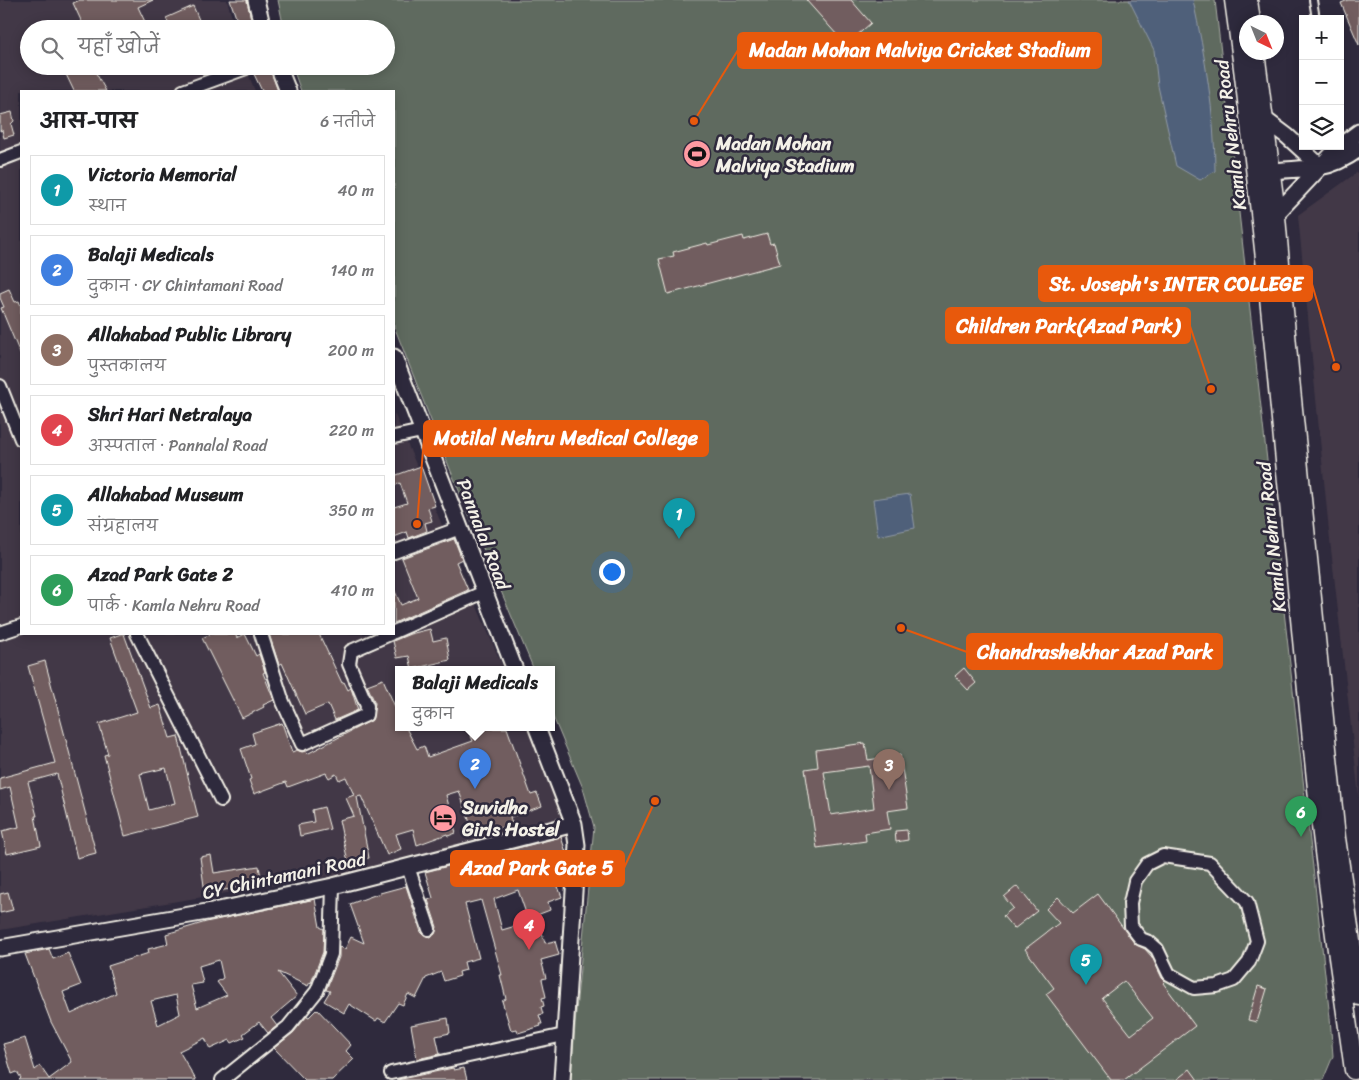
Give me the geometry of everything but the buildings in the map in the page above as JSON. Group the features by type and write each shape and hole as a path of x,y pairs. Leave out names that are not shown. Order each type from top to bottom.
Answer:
{"main road":[{"name":"Kamla Nehru Road","path":"1234,0 1263,173 1319,809 1352,1072"},
{"path":"1248,0 1250,15"},
{"name":"Kamla Nehru Road","path":"1256,60 1263,118 1263,173 1276,214 1289,369 1336,838 1359,996"}],"street":[{"path":"256,0 260,20"},
{"path":"186,90 227,75"},
{"path":"282,75 288,90"},
{"path":"1263,118 1287,136 1321,167"},
{"path":"1344,141 1359,132"},
{"path":"1263,173 1321,167 1347,157 1359,149"},
{"path":"1276,214 1335,150"},
{"path":"0,160 20,152"},
{"name":"Pannalal Road","path":"395,360 512,666"},
{"path":"0,386 20,436"},
{"path":"395,437 422,431"},
{"path":"395,552 460,528"},
{"path":"395,632 484,592"},
{"path":"0,633 20,626"},
{"path":"138,635 221,800"},
{"path":"261,635 283,702 302,744 366,715 367,706 350,664 351,651 387,635"},
{"path":"538,731 574,824 577,845 562,1080"},
{"name":"CY Chintamani Road","path":"0,948 224,909 333,886 574,824"},
{"path":"1163,856 1210,864 1246,902 1257,941 1249,962 1234,980 1217,986 1194,988 1169,974 1158,949 1141,939 1131,926 1130,903 1135,881 1147,864 1163,856"},
{"path":"408,867 429,929"},
{"path":"222,1080 239,1074 288,1027 317,992 331,954 333,886"},
{"path":"391,1073 564,1035"}],"lane":[{"path":"1313,0 1315,15"}],"shaded area":[{"path":"0,0 227,0 233,20 20,20 20,75 249,75 255,90 20,90 20,635 395,635 395,415 502,666 395,666 395,731 530,731 575,836 0,930"},
{"path":"1359,171 1359,797 1329,531 1298,215"}],"green space":[{"path":"278,0 1215,0 1330,1018 1333,1056 1323,1080 571,1080 594,827 583,788 555,722 555,666 532,666 450,469 395,329 395,90 301,90 295,75 395,75 395,20 282,20"}],"water":[{"path":"1129,0 1193,0 1202,43 1215,149 1215,171 1200,180 1176,166 1158,86 1154,50"},
{"path":"910,494 915,528 878,536 873,499"}],"place":[{"name":"Madan Mohan Malviya Cricket Stadium","path":"694,121"},
{"name":"Madan Mohan Malviya Stadium","path":"697,154"},
{"name":"St. Joseph's INTER COLLEGE","path":"1336,367"},
{"name":"Children Park(Azad Park)","path":"1211,389"},
{"name":"Motilal Nehru Medical College","path":"417,524"},
{"name":"Victoria Memorial","path":"679,539"},
{"name":"Chandrashekhar Azad Park","path":"901,628"},
{"name":"Balaji Medicals","path":"475,789"},
{"name":"Allahabad Public Library","path":"889,790"},
{"name":"Azad Park Gate 5","path":"655,801"},
{"name":"Suvidha Girls Hostel","path":"443,818"},
{"name":"Azad Park Gate 2","path":"1301,837"},
{"name":"Shri Hari Netralaya","path":"529,950"},
{"name":"Allahabad Museum","path":"1086,985"}]}
